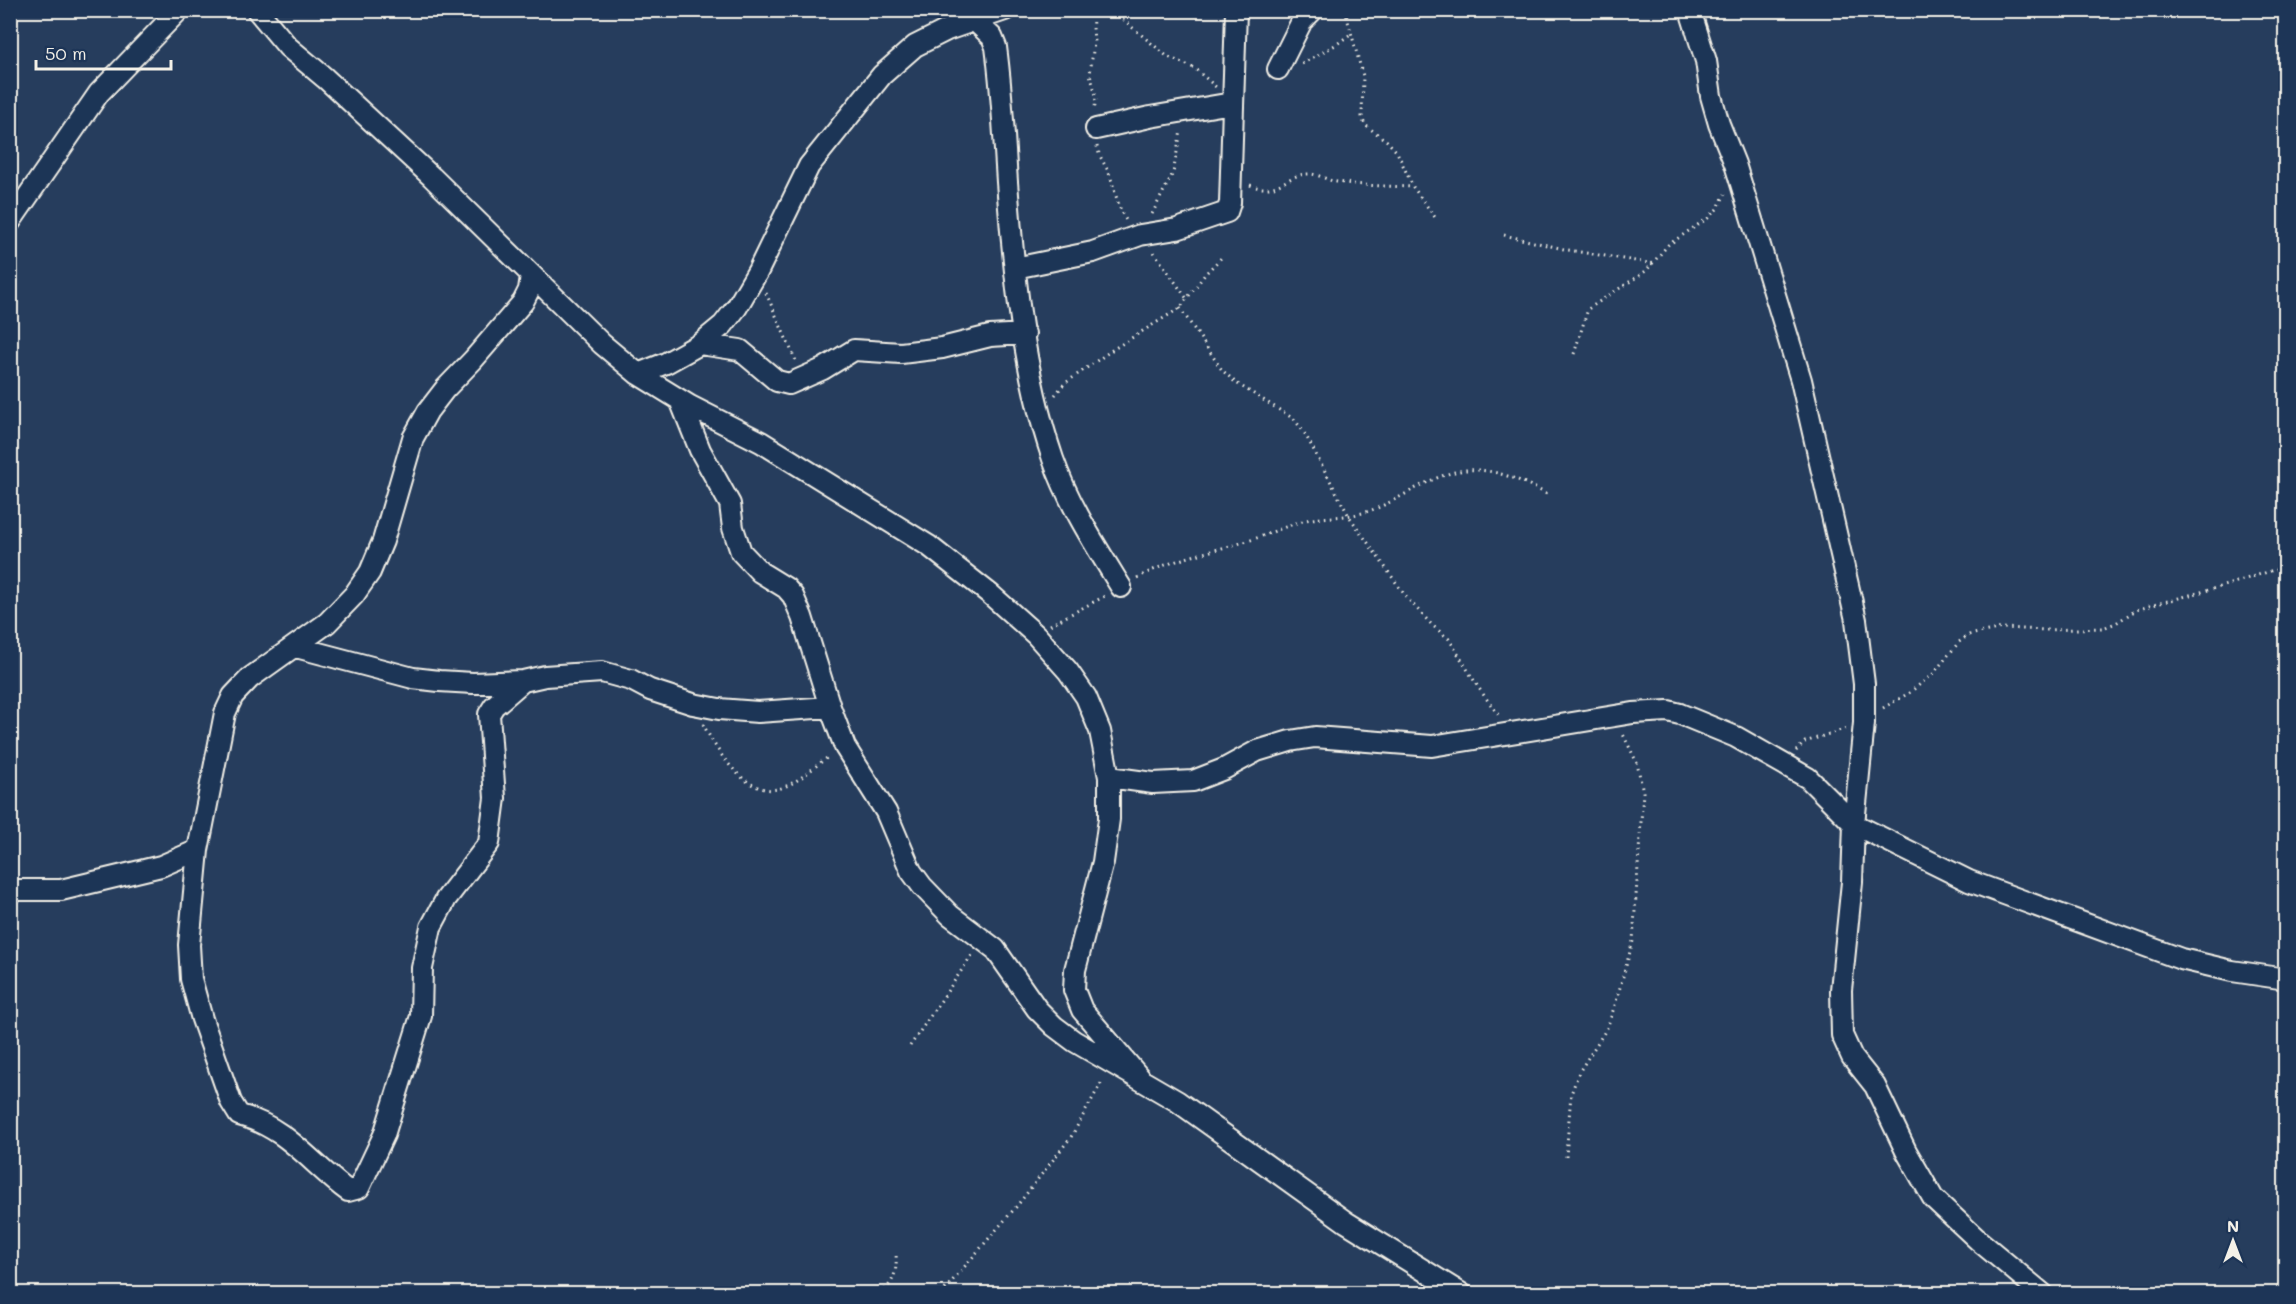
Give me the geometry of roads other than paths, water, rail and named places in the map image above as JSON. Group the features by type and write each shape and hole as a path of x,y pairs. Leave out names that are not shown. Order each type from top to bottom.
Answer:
{"street":[{"path":"10,222 99,93 180,10"},
{"path":"257,10 288,47 432,177 602,344 638,374 680,400 760,442 929,546 990,594 1036,635 1068,671 1086,697 1100,731 1109,777 1109,819 1103,862 1075,970 1074,990 1082,1010 1140,1078"},
{"path":"638,374 666,363 699,344 723,324 737,307 758,271 809,166 882,75 915,46 947,30 1005,10"},
{"path":"1015,268 1093,252 1140,235 1177,230 1227,212 1230,203 1236,10"},
{"path":"1278,69 1302,21 1313,10"},
{"path":"1690,10 1706,61 1711,96 1719,124 1736,164 1797,369 1821,462 1856,620 1864,684 1864,723 1841,990 1842,1035 1852,1057 1875,1086 1906,1151 1933,1198 1978,1240 2043,1293"},
{"path":"975,21 992,37 996,46 1015,268 1040,413 1065,490 1121,587"},
{"path":"1096,129 1232,103"},
{"path":"523,681 494,706 489,714 495,798 489,843 446,899 431,927 422,968 421,1016 384,1135 359,1188 348,1191 282,1134 256,1119 239,1115 231,1102 202,1019 191,979 189,945 198,850 220,734 233,696 250,678 296,647 338,614 370,572 396,502 413,438 428,411 445,389 523,302 529,290 531,276"},
{"path":"699,344 740,350 782,384 789,384 804,379 854,350 901,353 942,348 990,336 1025,334"},
{"path":"680,400 699,450 730,504 733,528 741,552 760,572 786,588 793,596 845,747 886,812 910,871 950,915 983,938 1006,963 1023,990 1045,1017 1074,1041 1177,1101 1346,1222 1462,1293"},
{"path":"296,647 413,678 473,683 523,681 545,675 602,672 631,680 650,690 693,704 719,709 758,712 830,706"},
{"path":"1109,777 1154,783 1193,781 1224,769 1257,751 1290,741 1315,737 1432,746 1654,711 1680,714 1736,737 1808,778 1854,824 1969,881 2181,959 2286,979"},
{"path":"10,890 61,890 161,866 198,850"}]}
